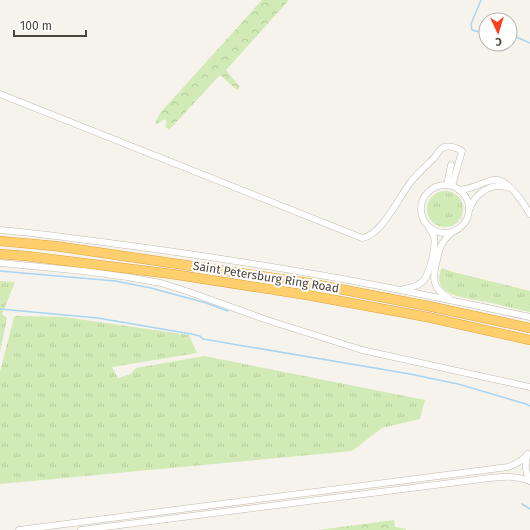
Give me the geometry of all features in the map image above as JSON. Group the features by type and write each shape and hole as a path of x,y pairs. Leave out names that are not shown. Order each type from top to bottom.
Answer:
{"highway":[{"name":"Saint Petersburg Ring Road","path":"0,241 55,246 308,282 530,328"},
{"name":"Saint Petersburg Ring Road","path":"0,254 172,274 307,295 428,317 530,340"}],"street":[{"path":"0,94 362,238 370,236 383,224 410,183 440,150 445,147 452,147 462,151 449,186"},
{"path":"449,186 451,165"},
{"path":"459,190 472,188 492,180 504,182 516,193 530,214"},
{"path":"469,209 466,196 459,190 449,186 440,186 428,192 424,197 421,209 424,222 429,227 436,232 452,232 465,224 469,209 476,197 486,190 496,186 510,188"},
{"path":"400,290 418,285 424,280 427,274 434,250 434,237 429,227"},
{"path":"0,230 213,258 320,275 530,316"},
{"path":"452,232 439,249 434,268 434,281 440,292 454,301"},
{"path":"0,263 83,271 127,277 161,284 362,350 530,387"},
{"path":"529,452 525,463 526,472 530,481"},
{"path":"18,530 508,467 523,460 529,452"},
{"path":"81,530 482,479 511,476 530,481"}],"green space":[{"path":"262,0 289,0 226,70 240,87 237,90 220,75 169,130 165,126 167,122 165,119 157,124 155,123 161,112"},
{"path":"449,191 458,196 462,202 462,216 458,222 449,227 441,227 432,222 428,216 427,205 432,196 438,192"},
{"path":"442,268 530,291 530,312 453,295 441,285 439,276"},
{"path":"0,281 15,282 2,314 7,318 0,352"},
{"path":"14,317 64,317 189,335 197,353 112,367 118,378 131,374 136,368 204,356 425,400 420,419 382,428 352,451 0,484 0,372"},
{"path":"394,520 395,527 406,530 318,530"}],"waterway":[{"path":"478,32 472,30 471,24 481,0"},
{"path":"518,38 530,43"},
{"path":"0,271 115,281 151,288 206,303 228,311"},
{"path":"0,309 98,318 191,334 200,336 203,339 410,374 458,384 530,406"},
{"path":"522,504 530,509"}]}
